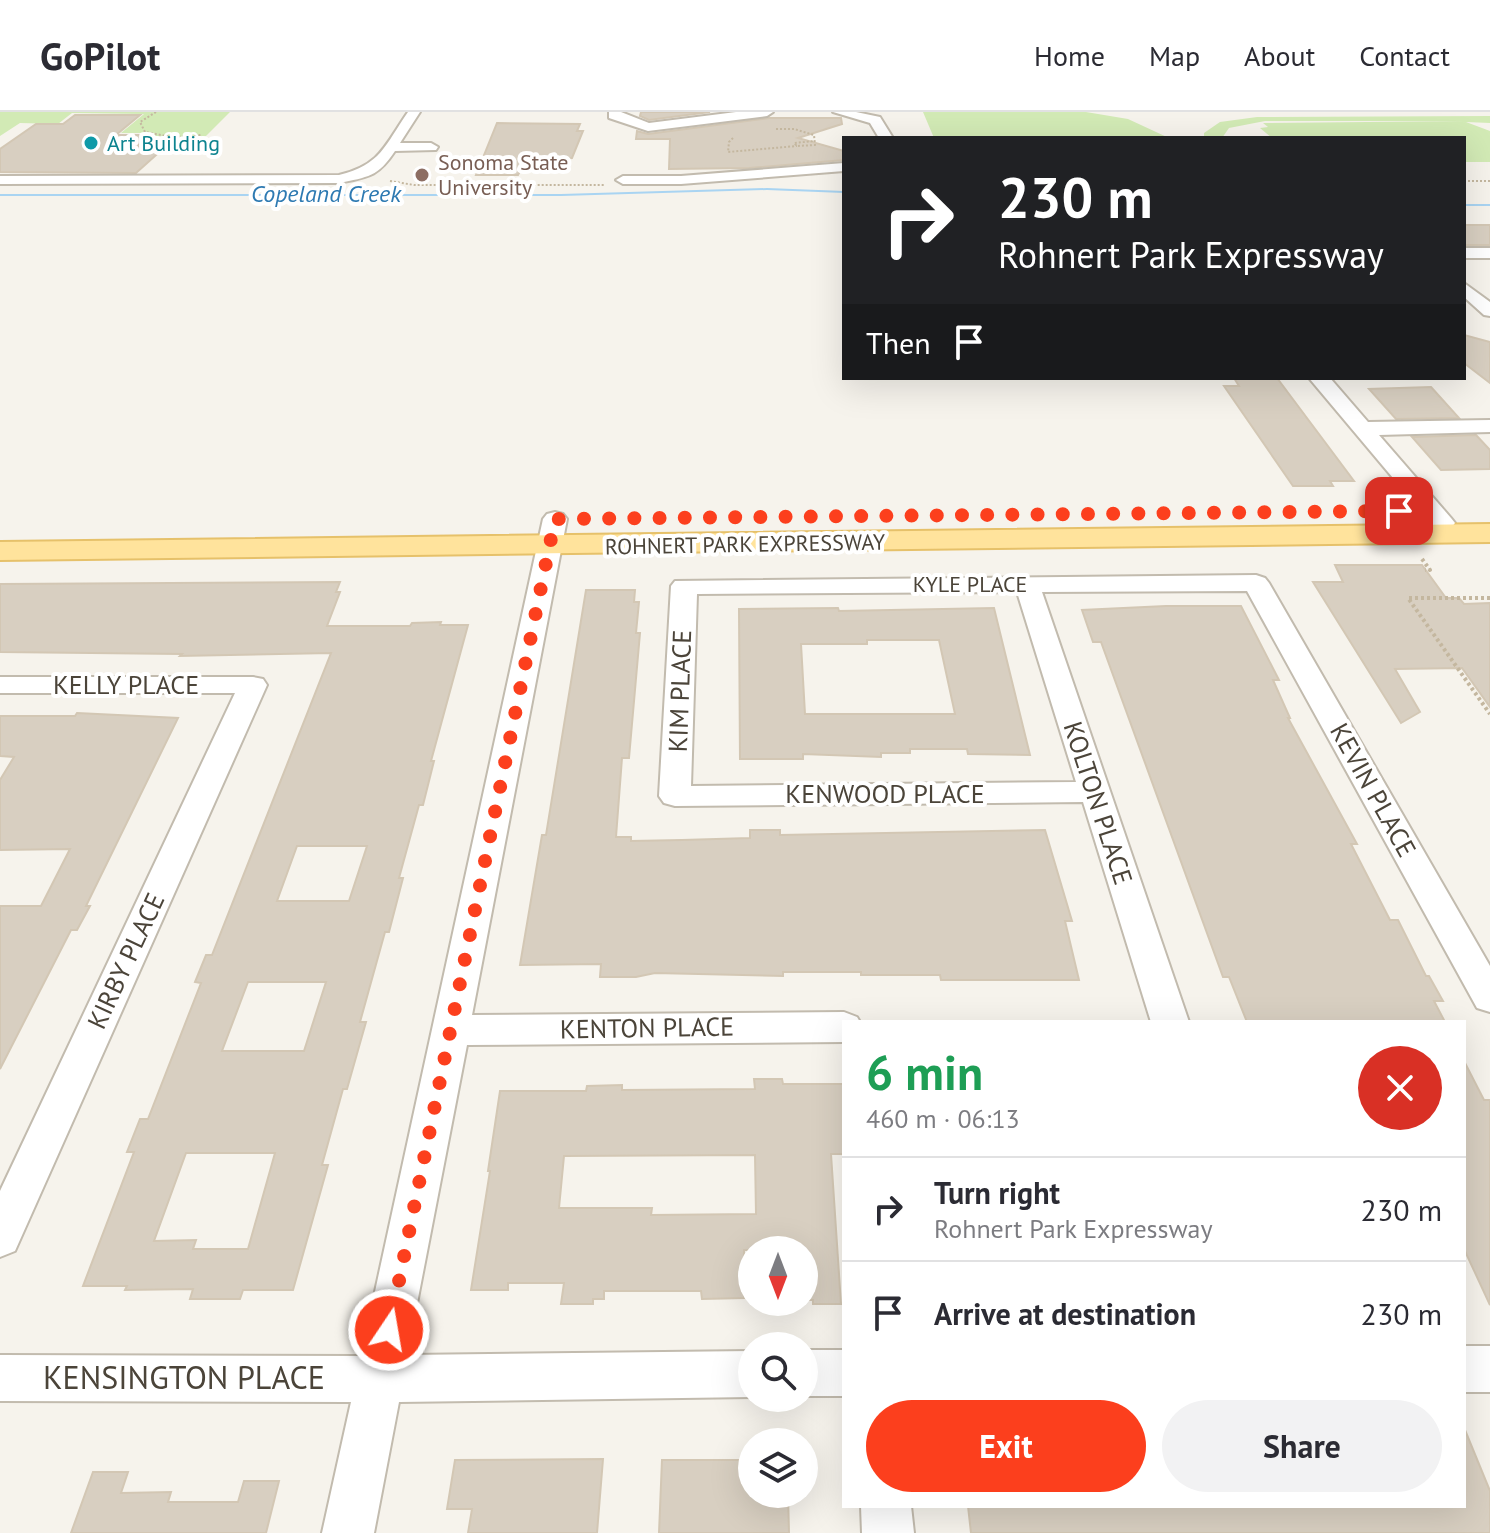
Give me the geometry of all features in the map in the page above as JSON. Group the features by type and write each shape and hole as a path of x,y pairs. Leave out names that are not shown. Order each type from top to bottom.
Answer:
{"main road":[{"name":"ROHNERT PARK EXPRESSWAY","path":"0,551 552,532 1437,517 1490,510"},
{"name":"ROHNERT PARK EXPRESSWAY","path":"0,524 552,532 1490,533"}],"street":[{"path":"0,180 339,179 366,173 378,166 414,112"},
{"path":"615,112 614,115 632,124 648,127 767,112"},
{"path":"839,112 841,115 875,120 885,136"},
{"path":"390,147 431,147"},
{"path":"623,180 681,180 842,167"},
{"path":"175,181 182,174 335,173"},
{"path":"1466,253 1490,253"},
{"path":"1466,290 1490,311"},
{"path":"1321,380 1437,517"},
{"path":"1362,429 1490,426"},
{"path":"348,1533 552,532"},
{"name":"KYLE PLACE","path":"684,586 1256,583"},
{"name":"KEVIN PLACE","path":"1256,583 1490,998"},
{"name":"KOLTON PLACE","path":"1027,584 1169,1020"},
{"name":"KIM PLACE","path":"675,796 684,586"},
{"name":"KELLY PLACE","path":"0,685 253,685"},
{"name":"KIRBY PLACE","path":"0,1237 253,685"},
{"name":"KENWOOD PLACE","path":"675,796 1095,792"},
{"name":"KENTON PLACE","path":"451,1030 842,1027"},
{"path":"1466,1369 1490,1369"},
{"path":"818,1373 842,1373"},
{"name":"KENSINGTON PLACE","path":"0,1378 378,1379 738,1374"},
{"path":"886,1508 888,1533"}],"path":[{"path":"156,112 140,122 145,132 172,137 202,135"},
{"path":"736,136 729,142 728,152 815,145 814,135 794,129 768,129"},
{"path":"1466,181 1490,181"},
{"path":"1422,558 1430,570 1425,570"},
{"path":"1490,598 1408,598 1490,714"}],"green space":[{"path":"0,112 230,112 196,146 141,146 155,133 121,133 144,114 72,113 58,124 20,123 0,136"},
{"path":"923,112 1086,112 1128,119 1165,136 933,136"},
{"path":"1490,116 1490,123 1466,122 1490,131 1490,162 1466,162 1466,136 1270,136 1260,128 1268,127 1263,123 1465,121 1265,121 1229,128 1223,136 1204,136 1220,122 1257,117"}],"building":[{"path":"641,112 710,112 649,120 640,116"},
{"name":"Art Building","path":"75,115 140,115 116,135 150,135 136,147 165,147 136,173 0,172 0,149 36,124 63,124"},
{"path":"769,118 841,118 842,124 798,138 842,150 842,160 749,168 669,169 670,139 636,139 637,131 648,134"},
{"path":"497,123 580,124 577,131 583,131 572,158 524,163 518,175 476,175"},
{"path":"1466,225 1490,225 1490,245 1466,245"},
{"path":"1466,336 1490,342 1490,383 1466,365"},
{"path":"1235,380 1278,380 1354,481 1330,481 1333,486 1293,486 1224,386 1239,386"},
{"path":"1431,387 1459,418 1396,419 1369,389"},
{"path":"1476,435 1490,450 1490,469 1441,470 1412,437"},
{"path":"1335,565 1422,565 1446,598 1459,598 1464,604 1490,603 1490,707 1462,668 1395,669 1420,712 1401,723 1313,582 1343,582"},
{"path":"340,582 336,592 340,592 327,626 410,626 412,623 441,622 440,625 468,625 431,761 434,761 423,805 419,805 399,878 403,878 389,932 385,932 360,1022 366,1022 322,1165 328,1165 293,1290 243,1290 240,1299 190,1299 193,1289 125,1290 127,1286 83,1286 134,1152 127,1152 140,1119 148,1119 201,983 195,982 206,955 212,955 331,653 180,656 182,654 0,652 0,584","holes":["297,846 367,846 349,901 277,901","248,982 326,982 304,1051 222,1051","186,1153 275,1153 248,1249 193,1249 196,1240 154,1241"]},
{"path":"586,590 635,590 634,602 639,602 636,633 640,633 629,758 622,758 616,837 631,837 631,841 750,838 750,830 780,830 780,835 1045,830 1072,921 1065,921 1079,980 941,980 940,975 861,975 861,972 783,972 783,976 655,973 636,977 600,977 601,964 520,965 542,835 546,835"},
{"path":"1241,606 1279,680 1273,680 1288,718 1357,844 1351,844 1390,920 1398,920 1426,976 1429,976 1443,1001 1434,1001 1444,1020 1246,1020 1229,977 1223,977 1101,642 1093,642 1082,610"},
{"path":"994,608 1030,755 968,754 967,749 910,749 910,753 881,753 881,757 803,754 803,759 740,759 739,609","holes":["939,640 955,714 805,714 801,644"]},
{"path":"77,713 178,718 86,906 90,906 77,930 71,930 0,1069 0,906 41,906 70,849 0,850 0,780 14,757 0,756 0,716 75,716"},
{"path":"1466,1065 1484,1100 1490,1100 1490,1305 1466,1253"},
{"path":"754,1079 782,1079 783,1084 842,1084 842,1154 831,1154 841,1304 818,1304 818,1236 738,1236 738,1298 702,1299 701,1291 604,1291 604,1299 593,1299 593,1304 561,1304 564,1283 508,1283 508,1290 471,1290 500,1091 586,1091 587,1086 622,1085 622,1090 755,1089","holes":["755,1155 756,1214 651,1215 652,1208 559,1208 564,1156"]},
{"path":"1466,1432 1490,1491 1490,1533 971,1533 968,1508 1466,1508"},
{"path":"603,1459 597,1533 468,1533 472,1509 447,1509 455,1460"},
{"path":"662,1460 738,1460 738,1508 788,1508 789,1533 659,1533"},
{"path":"93,1472 128,1472 121,1493 171,1492 168,1502 238,1502 244,1481 279,1481 266,1533 71,1533"}],"waterway":[{"name":"Copeland Creek","path":"0,195 561,195 767,189 842,192"},
{"name":"Copeland Creek","path":"1466,205 1490,205"}],"place":[{"name":"Art Building","path":"91,143"},
{"name":"Sonoma State University","path":"422,175"}],"route":[{"path":"389,1330 555,519 1399,511"}]}
